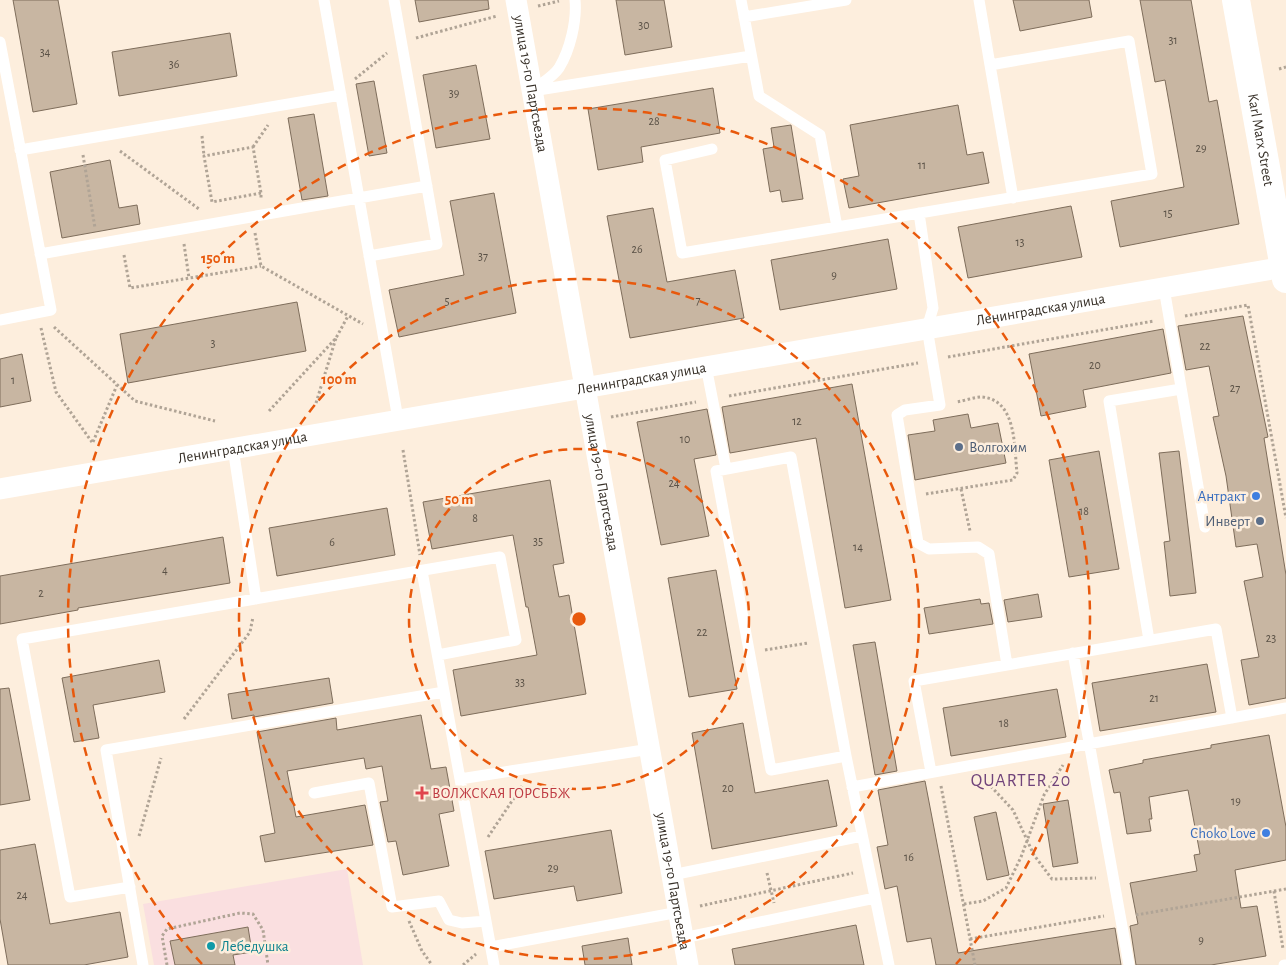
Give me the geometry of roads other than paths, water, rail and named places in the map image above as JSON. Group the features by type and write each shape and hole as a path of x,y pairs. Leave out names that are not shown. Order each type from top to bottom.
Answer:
{"street":[{"name":"Karl Marx Street","path":"1236,0 1285,271"},
{"name":"улица 19-го Партсъезда","path":"525,3 532,91 583,388 679,912 691,936 688,965"},
{"name":"Ленинградская улица","path":"0,489 927,328 1164,288 1285,271"}],"lane":[{"path":"324,0 398,419"},
{"path":"369,256 437,244 394,0"},
{"path":"532,91 558,69 570,40 576,10 574,0"},
{"path":"741,0 759,96 820,135 837,227"},
{"path":"744,17 846,0"},
{"path":"980,0 1013,198"},
{"path":"712,149 665,160 682,253 1152,174 1129,41 990,65"},
{"path":"0,42 51,310 0,320"},
{"path":"532,91 751,56"},
{"path":"20,150 340,95"},
{"path":"40,254 427,186"},
{"path":"919,213 933,308 927,328 940,405 905,410 897,416 918,543 929,549 978,547 989,554 1007,665"},
{"path":"1164,288 1205,527"},
{"path":"706,366 726,469"},
{"path":"1149,640 1109,400 1181,389"},
{"path":"233,448 256,599"},
{"path":"846,756 771,770 716,471 791,457 846,756 889,965"},
{"path":"130,887 70,897 22,640 500,557 516,640 438,655"},
{"path":"422,570 494,965"},
{"path":"934,771 914,681 1216,629 1232,718"},
{"path":"1073,653 1129,965"},
{"path":"143,965 106,750 444,692"},
{"path":"852,787 1286,708"},
{"path":"460,779 650,748"},
{"path":"314,793 369,784 392,907 440,901 449,920 462,923 486,921"},
{"path":"672,875 862,836"},
{"path":"691,936 875,898"},
{"path":"491,947 679,912"}],"place":[{"name":"Волгохим","path":"959,447"},
{"name":"Антракт","path":"1256,496"},
{"name":"Инверт","path":"1260,521"},
{"name":"ВОЛЖСКАЯ ГОРСББЖ","path":"422,793"},
{"name":"Choko Love","path":"1266,833"},
{"name":"Лебедушка","path":"211,946"}],"district":[{"name":"QUARTER 20","path":"1021,780"}]}
